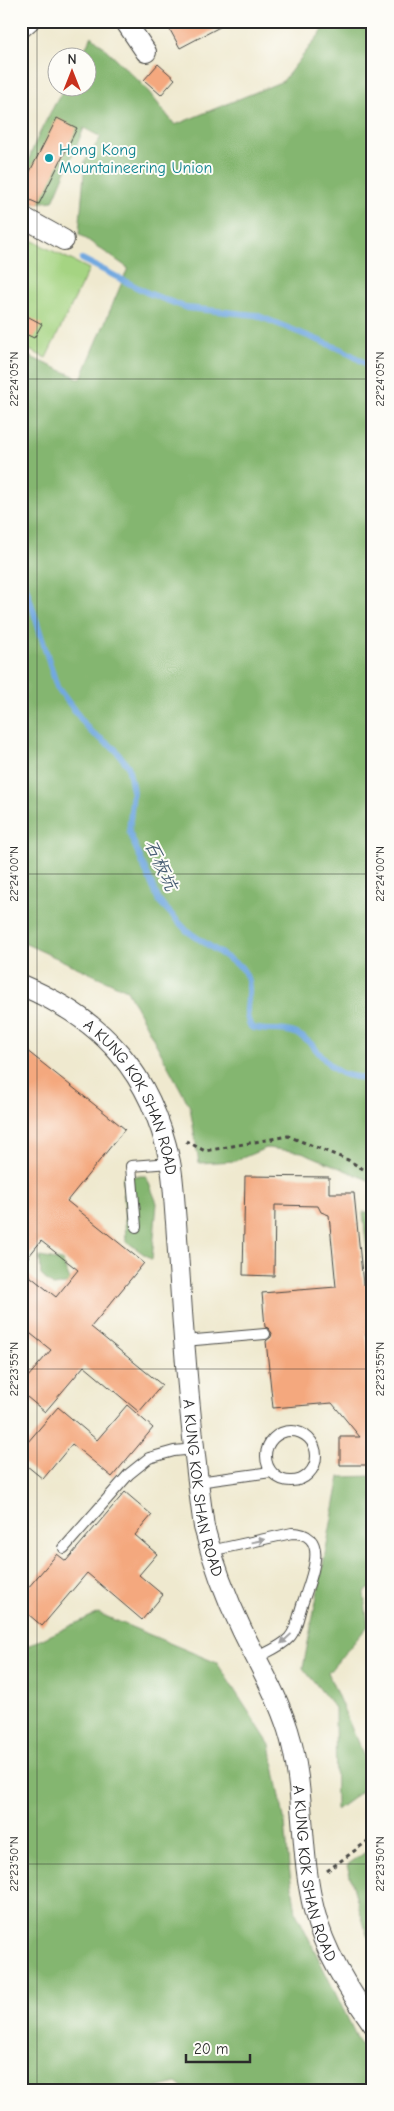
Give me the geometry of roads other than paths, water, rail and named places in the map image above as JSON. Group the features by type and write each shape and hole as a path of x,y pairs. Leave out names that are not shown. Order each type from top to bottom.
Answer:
{"street":[{"path":"21,28 29,21"},
{"path":"125,21 146,52"},
{"path":"21,216 64,240"},
{"name":"A KUNG KOK SHAN ROAD","path":"21,985 44,994 76,1012 109,1039 133,1070 161,1128 170,1163 184,1341 204,1527 210,1551 231,1608 280,1706 294,1753 301,1795 309,1884 314,1909 329,1951 348,1987 373,2024"}],"lane":[{"path":"136,1227 131,1166 170,1163"},
{"path":"184,1341 265,1334"},
{"path":"198,1482 271,1472 278,1477 294,1481 308,1474 316,1459 316,1451 308,1437 293,1430 284,1431 270,1440 266,1448 265,1457 271,1472"},
{"path":"64,1548 129,1474 150,1458 174,1451 195,1448"},
{"path":"210,1551 292,1533 300,1533 307,1536 312,1542 315,1549 314,1564 293,1634 280,1645 256,1658"}],"waterway":[{"path":"82,259 148,293 187,308 256,315 345,351 373,368"},
{"name":"石板坑","path":"21,571 57,687 90,731 115,749 128,766 133,791 129,832 159,901 187,931 241,967 248,983 247,1012 251,1027 297,1034 309,1042 340,1073 373,1080"}],"place":[{"name":"Hong Kong Mountaineering Union","path":"49,158"}]}
